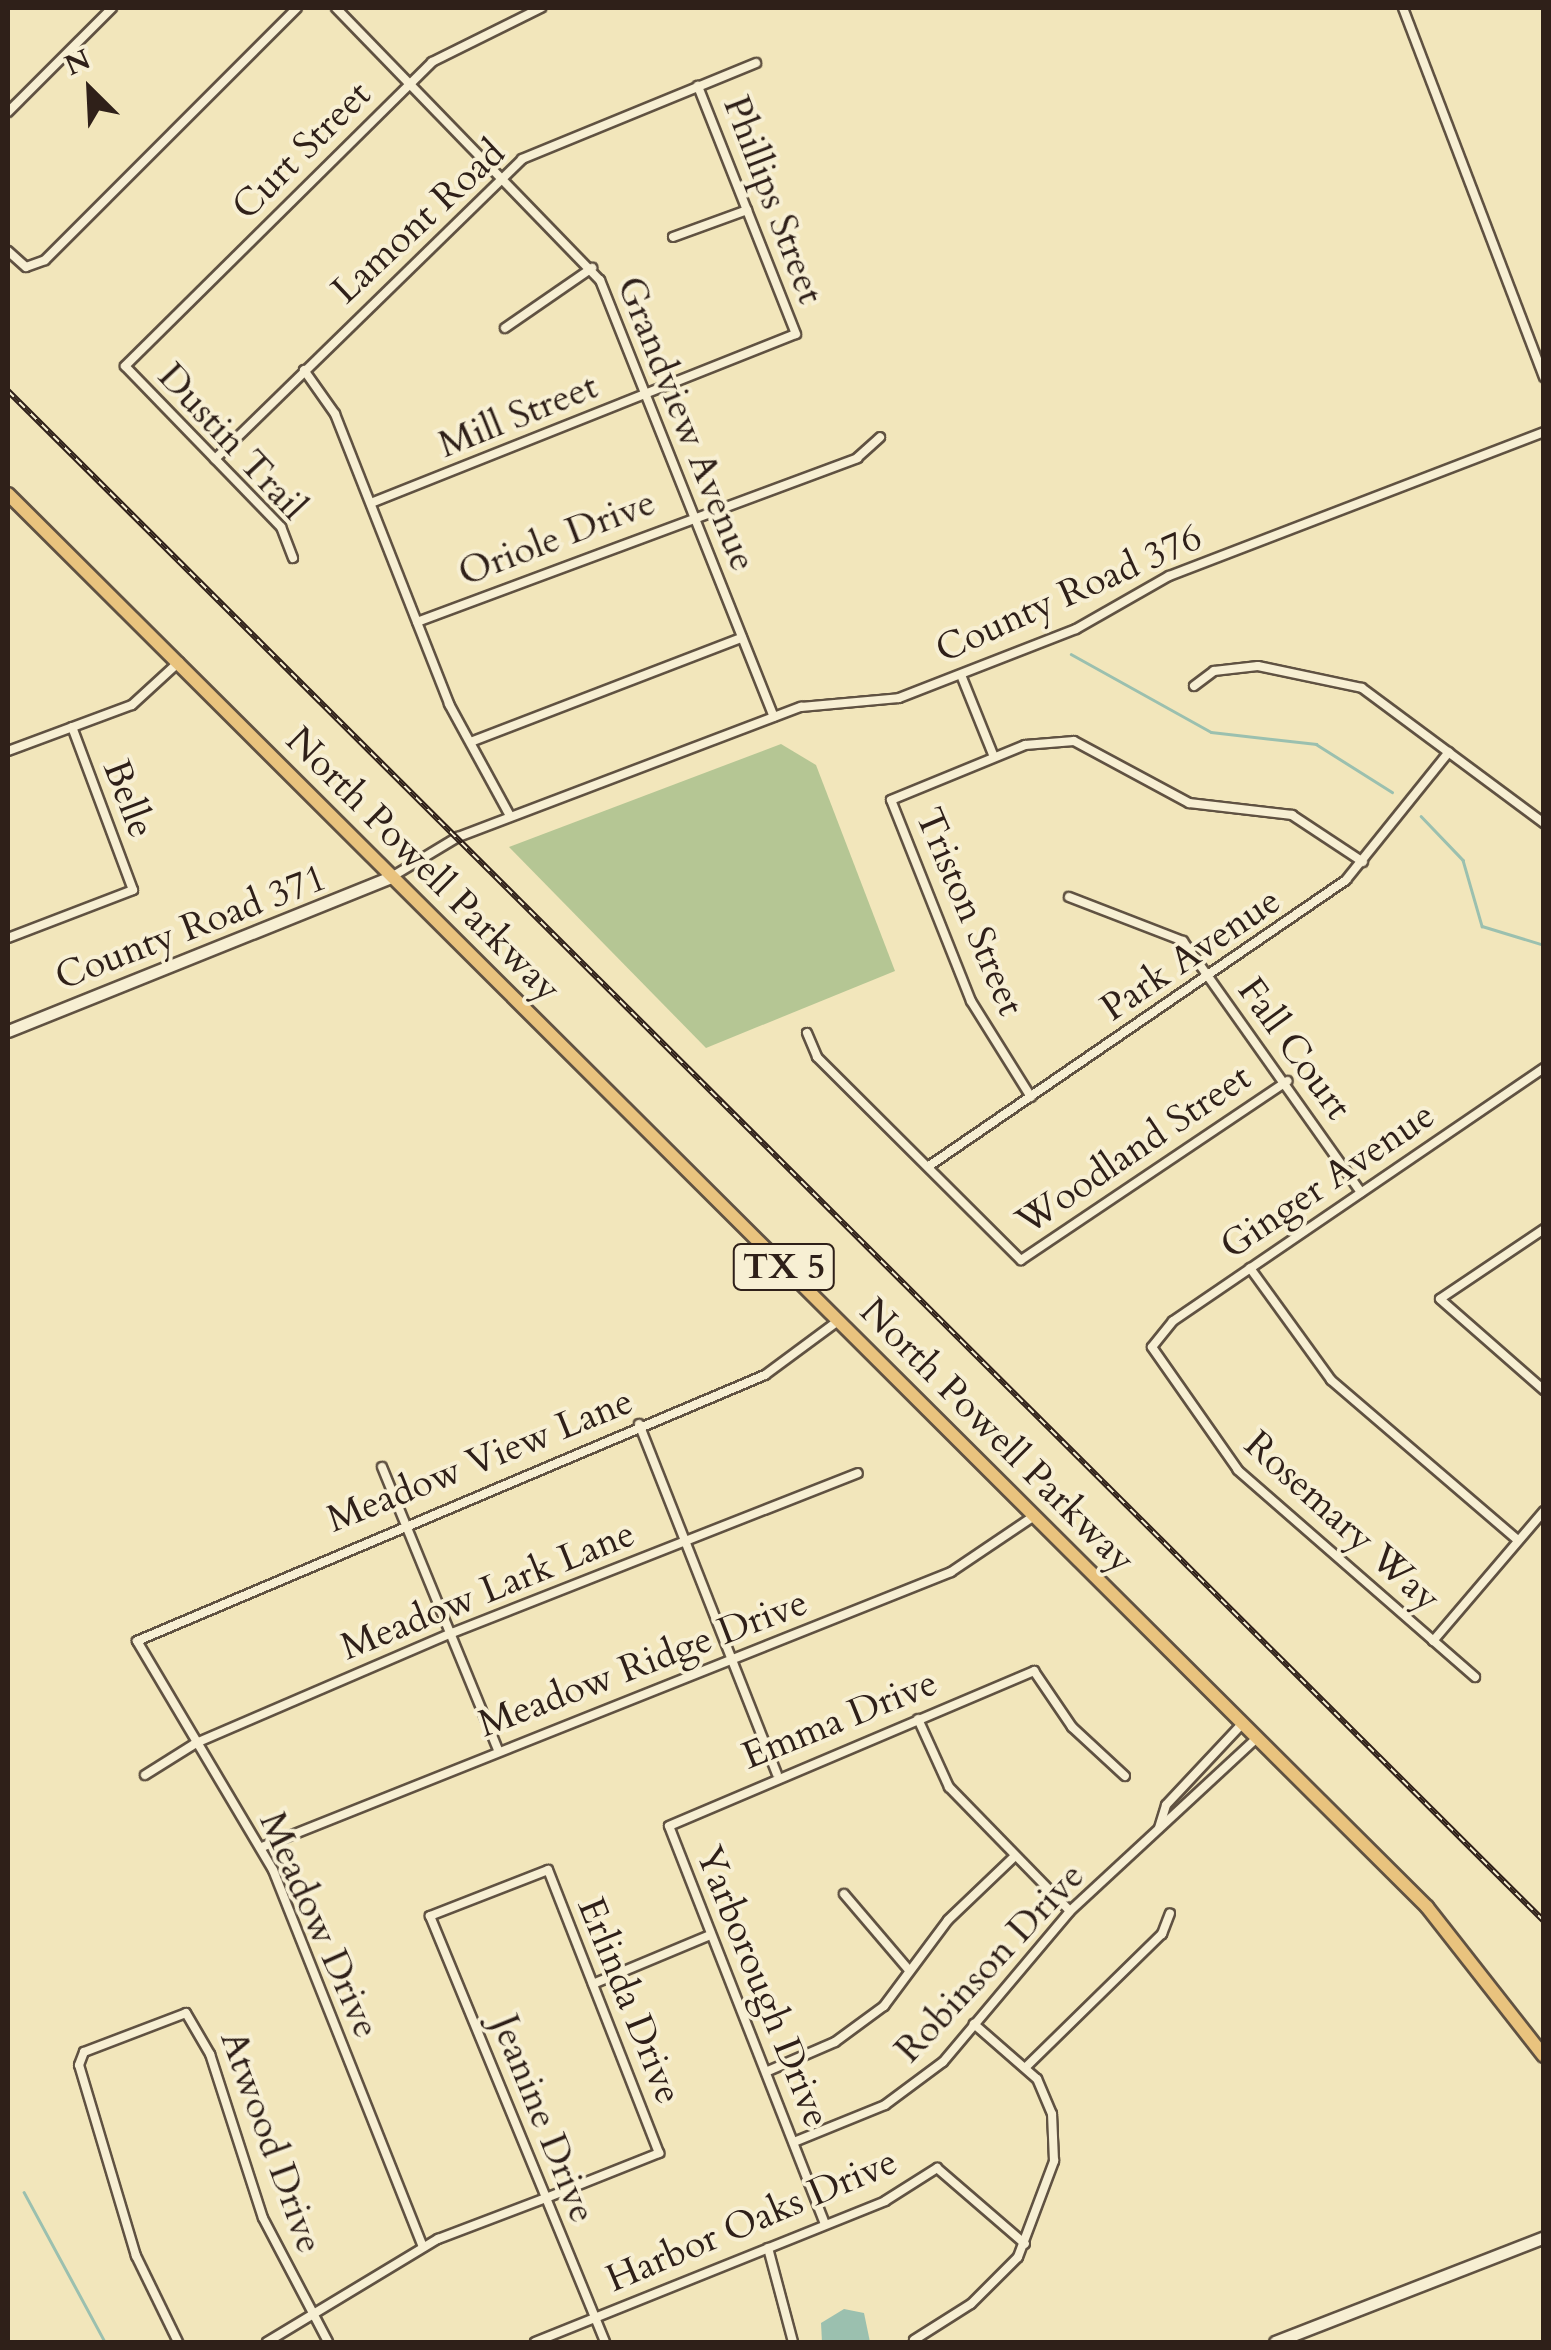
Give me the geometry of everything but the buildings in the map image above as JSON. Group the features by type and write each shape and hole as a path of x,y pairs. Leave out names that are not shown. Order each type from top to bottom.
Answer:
{"main road":[{"name":"North Powell Parkway","path":"8,494 1427,1907 1544,2056"}],"street":[{"path":"8,112 112,8"},
{"path":"8,251 32,269 297,8"},
{"name":"Grandview Avenue","path":"336,8 506,173 592,268 647,394 774,717"},
{"name":"Curt Street","path":"125,366 411,80 452,47 541,8"},
{"path":"1403,8 1544,378"},
{"name":"Lamont Road","path":"215,459 506,173 544,146 756,63"},
{"name":"Phillips Street","path":"698,86 796,334"},
{"path":"673,237 747,210"},
{"path":"505,328 592,268"},
{"name":"Mill Street","path":"371,503 796,334"},
{"name":"Dustin Trail","path":"125,366 281,527 293,558"},
{"path":"304,370 328,400 417,622 510,816"},
{"name":"County Road 376","path":"394,876 510,816 774,717 899,698 1076,629 1170,576 1544,432"},
{"name":"Oriole Drive","path":"417,622 695,514 857,458 880,437"},
{"path":"473,741 742,638"},
{"path":"8,751 132,705 179,662"},
{"path":"1194,686 1233,668 1339,679 1396,706 1449,752 1544,823"},
{"path":"961,674 994,757 1074,741 1188,803 1292,815 1364,862"},
{"name":"Belle","path":"8,935 133,890 72,727"},
{"name":"Park Avenue","path":"929,1166 1208,976 1364,862 1449,752"},
{"name":"Triston Street","path":"994,757 891,800 970,1002 1031,1097"},
{"name":"County Road 371","path":"8,1031 394,876"},
{"name":"Fall Court","path":"1069,897 1172,933 1287,1081 1361,1192"},
{"path":"806,1033 817,1057 929,1166"},
{"name":"Ginger Avenue","path":"1152,1347 1173,1321 1544,1068"},
{"name":"Woodland Street","path":"929,1166 1021,1260 1287,1081"},
{"path":"1544,1229 1440,1299 1544,1390"},
{"path":"1250,1268 1331,1380 1518,1540"},
{"name":"Meadow View Lane","path":"137,1641 405,1521 788,1363 838,1321"},
{"name":"Rosemary Way","path":"1152,1347 1238,1470 1476,1677"},
{"path":"639,1424 777,1774"},
{"path":"382,1468 498,1750"},
{"name":"Meadow Lark Lane","path":"145,1775 196,1743 452,1633 858,1473"},
{"path":"1433,1641 1544,1512"},
{"name":"Meadow Ridge Drive","path":"262,1847 966,1566 1034,1516"},
{"name":"Meadow Drive","path":"137,1641 262,1847 423,2247"},
{"name":"Emma Drive","path":"670,1826 777,1774 1034,1670 1072,1728 1126,1776"},
{"path":"918,1718 949,1787 1070,1911"},
{"name":"Robinson Drive","path":"1159,1828 1166,1804 1244,1722"},
{"name":"Robinson Drive","path":"794,2142 912,2088 974,2024 1070,1911 1258,1737"},
{"name":"Yarborough Drive","path":"670,1826 825,2224"},
{"path":"768,2071 861,2026 908,1969 1015,1856"},
{"name":"Jeanine Drive","path":"548,1870 430,1916 605,2342"},
{"name":"Erlinda Drive","path":"546,2198 659,2152 548,1870"},
{"path":"844,1894 908,1969"},
{"path":"1027,2066 1162,1934 1170,1913"},
{"path":"593,1984 710,1935"},
{"name":"Atwood Drive","path":"178,2342 136,2256 80,2056 191,2013 263,2218 328,2342"},
{"path":"914,2340 972,2304 1025,2244 1046,2196 1055,2135 1027,2066 974,2024"},
{"name":"Harbor Oaks Drive","path":"535,2342 825,2224 937,2168 1025,2244"},
{"path":"267,2342 423,2247 546,2198"},
{"path":"1275,2342 1544,2237"},
{"path":"768,2248 794,2342"}],"shaded area":[{"path":"781,744 816,765 895,971 706,1048 509,847"},
{"path":"844,2309 864,2313 870,2342 822,2342 821,2323"}],"waterway":[{"path":"1071,654 1211,732 1316,744 1392,792"},
{"path":"1421,816 1463,860 1482,926 1544,945"},
{"path":"24,2192 105,2342"}],"railway":[{"path":"8,391 1544,1921"}]}
